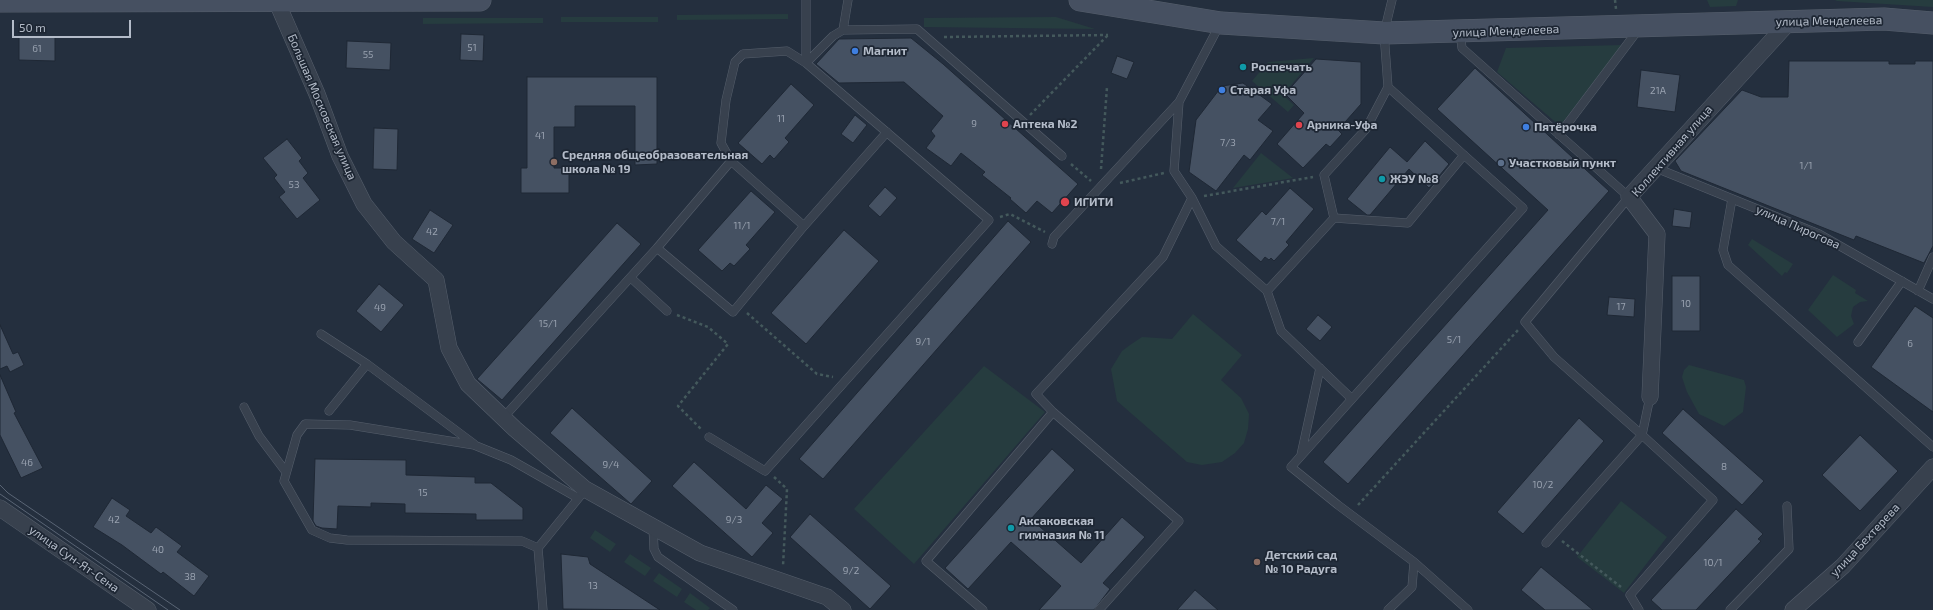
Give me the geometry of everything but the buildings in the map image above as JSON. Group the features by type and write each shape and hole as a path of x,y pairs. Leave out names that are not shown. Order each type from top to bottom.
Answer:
{"main road":[{"path":"14,1 480,0"},
{"name":"улица Менделеева","path":"1080,0 1220,23 1384,34 1884,19 1933,23"}],"street":[{"name":"Большая Московская улица","path":"276,0 317,94 340,156 364,204 394,242 436,280 449,348 468,384 581,494 653,527 700,553 827,597 843,610"},
{"name":"Коллективная улица","path":"1650,397 1657,234 1629,197 1789,22"},
{"name":"улица Бехтерева","path":"1793,610 1843,566 1933,466"},
{"name":"улица Сун-Ят-Сена","path":"0,508 148,610"}],"lane":[{"path":"806,0 806,63"},
{"path":"843,30 848,0"},
{"path":"1334,218 1324,175 1366,129 1388,87 1384,34 1392,0"},
{"path":"1053,240 1179,102 1220,23"},
{"path":"1559,135 1641,26"},
{"path":"806,63 833,36 843,30 917,29 924,37 1062,156"},
{"path":"1460,32 1462,48 1629,197 1525,322 1554,357 1714,500 1630,595 1639,610"},
{"path":"709,437 765,471 989,220 806,63 787,51 744,54 735,62 726,100 721,143 730,161 804,226"},
{"path":"1388,87 1523,208 1291,467 1414,562 1468,610"},
{"path":"1179,102 1174,171 1192,198 1216,246 1267,291 1281,331 1352,399"},
{"path":"657,248 734,312 804,226 887,132"},
{"path":"1334,218 1408,223 1464,155"},
{"path":"503,418 657,248 730,161"},
{"name":"улица Пирогова","path":"1656,168 1819,234 1933,299"},
{"path":"1099,610 1179,521 1053,412 1036,394 1163,258 1192,198"},
{"path":"1732,199 1723,250 1728,264 1933,446"},
{"path":"1267,291 1334,218"},
{"path":"1918,291 1933,257"},
{"path":"630,278 667,312"},
{"path":"1858,342 1902,281"},
{"path":"321,334 367,364 474,445"},
{"path":"329,411 367,364"},
{"path":"1301,456 1320,368"},
{"path":"1546,543 1642,435 1650,397"},
{"path":"244,407 259,436 286,472"},
{"path":"983,610 926,561 1053,412"},
{"path":"538,548 522,541 347,540 330,538 312,530 284,481 297,435 305,424 350,425 474,445 511,460 581,494 538,548 543,610"},
{"path":"1730,610 1790,549 1787,506"},
{"path":"653,527 654,549 658,557 733,610"},
{"path":"1388,610 1412,587 1414,562"}],"path":[{"path":"924,37 1108,35 1023,122"},
{"path":"1099,188 1107,86"},
{"path":"1062,156 1099,188"},
{"path":"1099,188 1174,171"},
{"path":"1192,198 1324,175"},
{"path":"989,220 1010,214 1053,240"},
{"path":"667,312 708,327 728,344 678,406 709,437"},
{"path":"753,318 817,374 847,379"},
{"path":"1350,514 1525,322"},
{"path":"765,471 787,489 784,528 783,582"},
{"path":"1553,535 1630,595"}],"green space":[{"path":"1707,0 1738,0 1736,6 1710,7"},
{"path":"1835,0 1933,0 1933,7 1837,1"},
{"path":"788,14 788,19 677,20 677,15"},
{"path":"561,17 658,17 658,22 561,22"},
{"path":"1056,17 1095,29 924,27 924,18"},
{"path":"423,18 543,18 543,23 423,24"},
{"path":"1622,45 1560,126 1497,72 1506,48"},
{"path":"1314,58 1283,95 1294,105 1288,112 1252,81 1268,62"},
{"path":"1261,153 1293,178 1233,188"},
{"path":"1752,239 1793,264 1787,273 1785,272 1782,276 1748,245"},
{"path":"1833,275 1856,290 1855,293 1868,301 1860,302 1853,307 1851,316 1854,324 1837,337 1808,310"},
{"path":"1193,314 1242,355 1221,380 1241,398 1249,414 1248,429 1244,443 1235,453 1222,462 1202,465 1187,462 1117,401 1111,369 1122,351 1130,345 1142,337 1172,339"},
{"path":"1689,365 1744,380 1746,387 1743,412 1724,426 1699,414 1687,392 1682,377 1684,370"},
{"path":"984,366 1045,412 914,564 854,509"},
{"path":"1621,501 1667,537 1624,593 1577,557"},
{"path":"595,530 616,544 610,552 590,538"},
{"path":"630,554 651,568 645,576 624,562"},
{"path":"659,573 682,589 677,597 653,581"},
{"path":"690,593 710,608 708,610 696,610 684,602"}],"tram line":[{"path":"0,485 8,493 180,610"},
{"path":"0,494 168,610"}],"place":[{"name":"Магнит","path":"855,51"},
{"name":"Роспечать","path":"1243,67"},
{"name":"Старая Уфа","path":"1222,90"},
{"name":"Аптека №2","path":"1005,124"},
{"name":"Арника-Уфа","path":"1299,125"},
{"name":"Пятёрочка","path":"1526,127"},
{"name":"Средняя общеобразовательная школа № 19","path":"554,162"},
{"name":"Участковый пункт","path":"1501,163"},
{"name":"ЖЭУ №8","path":"1382,179"},
{"name":"ИГИТИ","path":"1065,202"},
{"name":"Аксаковская гимназия № 11","path":"1011,528"},
{"name":"Детский сад № 10 Радуга","path":"1257,562"}]}
